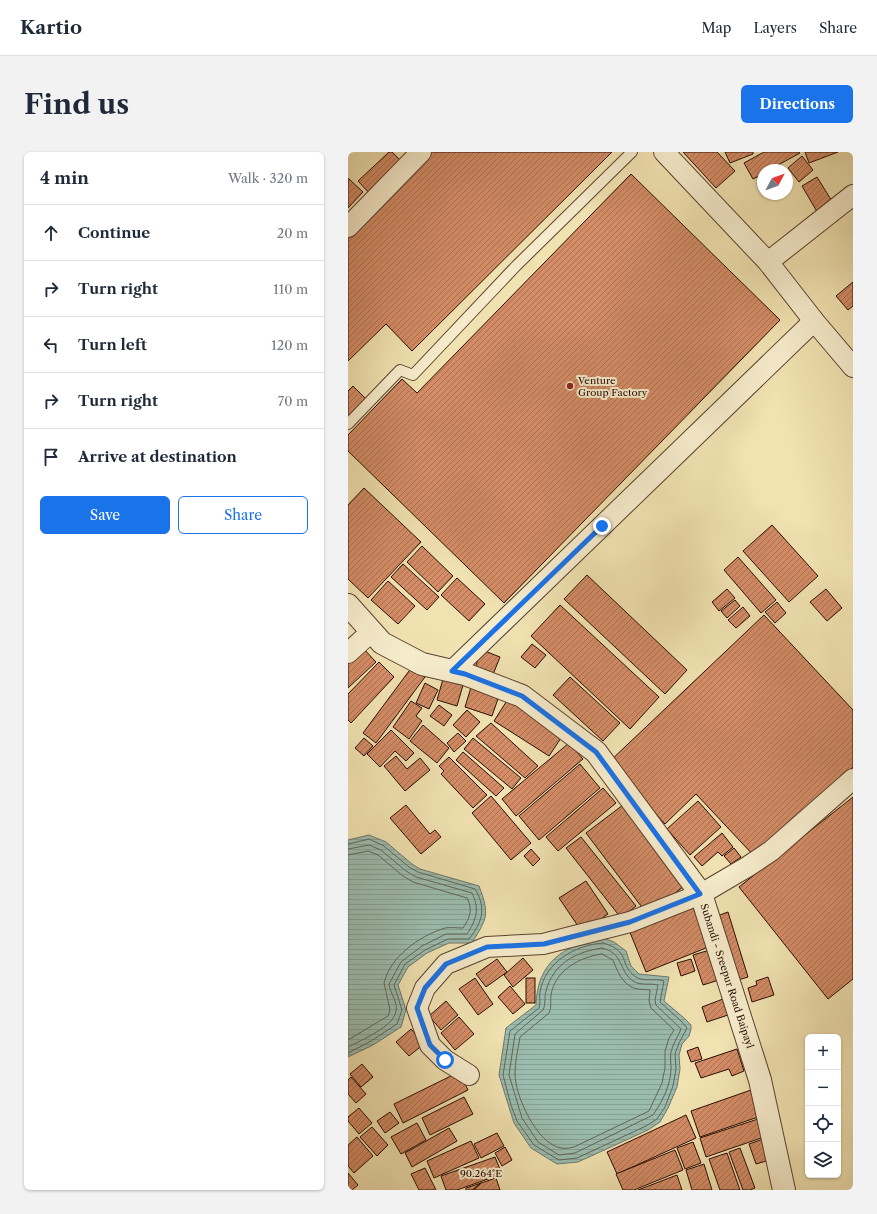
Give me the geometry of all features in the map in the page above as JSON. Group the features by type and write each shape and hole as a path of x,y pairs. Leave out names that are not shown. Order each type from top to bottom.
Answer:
{"street":[{"path":"348,227 422,152"},
{"path":"664,152 768,262 814,321 853,366"},
{"path":"768,262 853,195"},
{"path":"452,671 814,321"},
{"name":"Subandi - Sreepur Road Baipayl","path":"348,605 382,643 422,664 465,674 522,696 596,752 700,894 760,1080 784,1190"},
{"path":"348,653 371,632"},
{"path":"469,1075 445,1060 430,1045 417,1008 425,988 446,964 487,947 544,944 630,922 700,894 747,867 771,851 853,779"}],"lane":[{"path":"348,424 400,370 413,375 516,266 632,152"}],"water":[{"path":"369,835 386,842 420,869 479,886 486,910 484,922 472,943 449,943 427,953 408,967 398,985 406,1010 401,1027 373,1045 348,1057 348,840"},
{"path":"603,938 614,942 626,951 631,966 639,974 669,977 664,1001 691,1025 691,1029 689,1036 682,1044 679,1055 680,1069 677,1087 660,1122 648,1130 578,1162 557,1164 531,1148 514,1123 499,1075 506,1028 536,1005 541,978 547,967 555,958 564,951 576,946"}],"building":[{"path":"389,152 392,152 404,164 371,195 358,181"},
{"path":"432,152 612,152 412,351 386,324 348,361 348,235"},
{"path":"683,152 717,152 735,171 716,188"},
{"path":"725,152 753,152 753,154 730,163"},
{"path":"764,152 800,153 780,164 757,164 757,177 753,179 744,163"},
{"path":"805,152 838,152 809,163"},
{"path":"802,156 813,170 799,182 793,174 793,164"},
{"name":"Venture Group Factory","path":"631,174 780,320 504,603 348,451 348,435 402,379 417,393"},
{"path":"817,177 835,206 819,215 802,186"},
{"path":"348,178 363,192 348,208"},
{"path":"853,282 853,306 848,310 836,296"},
{"path":"353,386 368,401 348,419 348,391"},
{"path":"364,488 421,542 368,598 348,579 348,505"},
{"path":"772,525 818,576 789,602 743,551"},
{"path":"422,546 453,576 438,592 407,562"},
{"path":"738,557 776,600 761,613 724,570"},
{"path":"403,564 439,597 427,610 391,577"},
{"path":"587,575 687,670 665,694 564,599"},
{"path":"457,578 485,604 469,621 441,595"},
{"path":"388,581 415,606 398,624 371,600"},
{"path":"727,589 735,598 719,611 712,602"},
{"path":"826,589 842,608 827,621 810,602"},
{"path":"735,600 740,606 727,618 721,611"},
{"path":"777,602 786,613 775,623 765,612"},
{"path":"560,605 659,697 630,729 531,636"},
{"path":"743,607 750,616 736,628 728,620"},
{"path":"764,615 853,710 853,767 756,858 696,794 665,824 608,763"},
{"path":"532,644 546,655 535,668 521,657"},
{"path":"361,646 376,662 348,688 348,658"},
{"path":"482,650 500,657 492,677 474,670"},
{"path":"379,662 394,677 351,723 348,720 348,694"},
{"path":"412,667 425,677 376,743 363,733"},
{"path":"570,677 620,723 603,741 553,695"},
{"path":"443,679 463,685 457,706 437,700"},
{"path":"425,683 438,690 429,709 416,703"},
{"path":"472,684 500,693 492,716 465,707"},
{"path":"508,699 563,735 549,756 494,721"},
{"path":"411,701 422,708 416,716 422,721 409,739 393,727"},
{"path":"439,705 452,715 444,726 430,716"},
{"path":"467,710 480,722 466,737 453,725"},
{"path":"491,723 538,766 525,778 476,736"},
{"path":"423,725 449,748 437,763 410,741"},
{"path":"391,730 414,753 406,761 395,751 380,767 367,754"},
{"path":"458,733 466,741 454,752 447,743"},
{"path":"364,738 373,746 364,756 355,748"},
{"path":"473,738 521,778 512,789 464,749"},
{"path":"569,743 583,759 516,816 502,799"},
{"path":"463,752 504,788 496,796 456,760"},
{"path":"396,756 407,769 420,758 430,770 405,791 384,766"},
{"path":"449,757 487,795 473,808 441,774 444,771 439,766"},
{"path":"580,764 600,788 539,840 519,816"},
{"path":"603,788 616,803 558,851 546,837"},
{"path":"491,796 531,843 511,860 472,813"},
{"path":"853,797 853,979 828,999 739,887"},
{"path":"698,801 721,827 690,855 667,829"},
{"path":"406,805 430,834 435,830 441,837 421,854 390,818"},
{"path":"623,805 683,887 647,914 586,833"},
{"path":"722,833 733,847 722,856 718,852 702,866 694,857"},
{"path":"581,837 636,906 621,918 566,848"},
{"path":"734,848 741,857 731,864 724,856"},
{"path":"531,849 540,859 533,866 524,856"},
{"path":"586,881 608,914 582,932 559,898"},
{"path":"693,900 711,946 646,972 627,925"},
{"path":"728,912 748,977 738,980 717,916"},
{"path":"713,949 722,979 703,985 693,955"},
{"path":"523,958 533,970 513,987 504,975"},
{"path":"497,959 507,972 486,987 476,974"},
{"path":"691,959 695,971 681,976 677,963"},
{"path":"768,977 774,995 752,1002 748,988 757,985 756,981"},
{"path":"475,978 493,1004 478,1015 459,989"},
{"path":"526,978 535,978 535,1003 526,1003"},
{"path":"510,986 525,1004 513,1014 498,997"},
{"path":"723,999 728,1015 707,1022 702,1007"},
{"path":"446,1001 458,1015 441,1030 429,1016"},
{"path":"459,1017 474,1034 455,1050 441,1033"},
{"path":"411,1029 424,1044 409,1056 396,1042"},
{"path":"698,1047 702,1059 691,1062 687,1051"},
{"path":"737,1049 744,1071 732,1076 729,1069 701,1078 695,1063"},
{"path":"362,1064 373,1077 361,1087 350,1074"},
{"path":"459,1072 468,1090 403,1123 394,1104"},
{"path":"351,1077 366,1094 356,1103 348,1094 348,1080"},
{"path":"751,1090 761,1116 700,1137 691,1111"},
{"path":"464,1097 473,1114 430,1135 422,1118"},
{"path":"359,1108 372,1123 359,1134 348,1121 348,1117"},
{"path":"390,1112 399,1123 385,1133 377,1121"},
{"path":"686,1115 696,1138 617,1174 607,1152"},
{"path":"761,1118 767,1136 706,1157 700,1138"},
{"path":"417,1123 426,1140 401,1154 391,1137"},
{"path":"372,1127 388,1145 377,1156 360,1137"},
{"path":"449,1128 457,1141 412,1167 405,1153"},
{"path":"497,1133 504,1146 481,1158 474,1144"},
{"path":"357,1137 373,1156 354,1173 348,1166 348,1145"},
{"path":"766,1138 773,1159 756,1164 749,1144"},
{"path":"471,1141 479,1158 434,1178 427,1161"},
{"path":"693,1142 701,1163 685,1169 677,1148"},
{"path":"505,1147 512,1160 502,1166 495,1153"},
{"path":"740,1148 755,1188 750,1190 743,1190 729,1152"},
{"path":"675,1150 683,1170 634,1190 623,1190 616,1174"},
{"path":"727,1153 740,1190 720,1190 709,1159"},
{"path":"495,1157 502,1174 457,1190 446,1190 441,1176"},
{"path":"704,1164 712,1190 692,1190 686,1170"},
{"path":"425,1168 436,1190 419,1190 411,1174"},
{"path":"348,1173 358,1185 352,1190 348,1190"},
{"path":"677,1175 682,1190 638,1190"},
{"path":"496,1178 500,1190 466,1190 466,1188"}],"place":[{"name":"Venture Group Factory","path":"570,386"}],"route":[{"path":"445,1060 430,1045 417,1008 425,988 446,964 487,947 544,944 630,922 700,894 596,752 522,696 465,674 452,671 602,526"}]}
